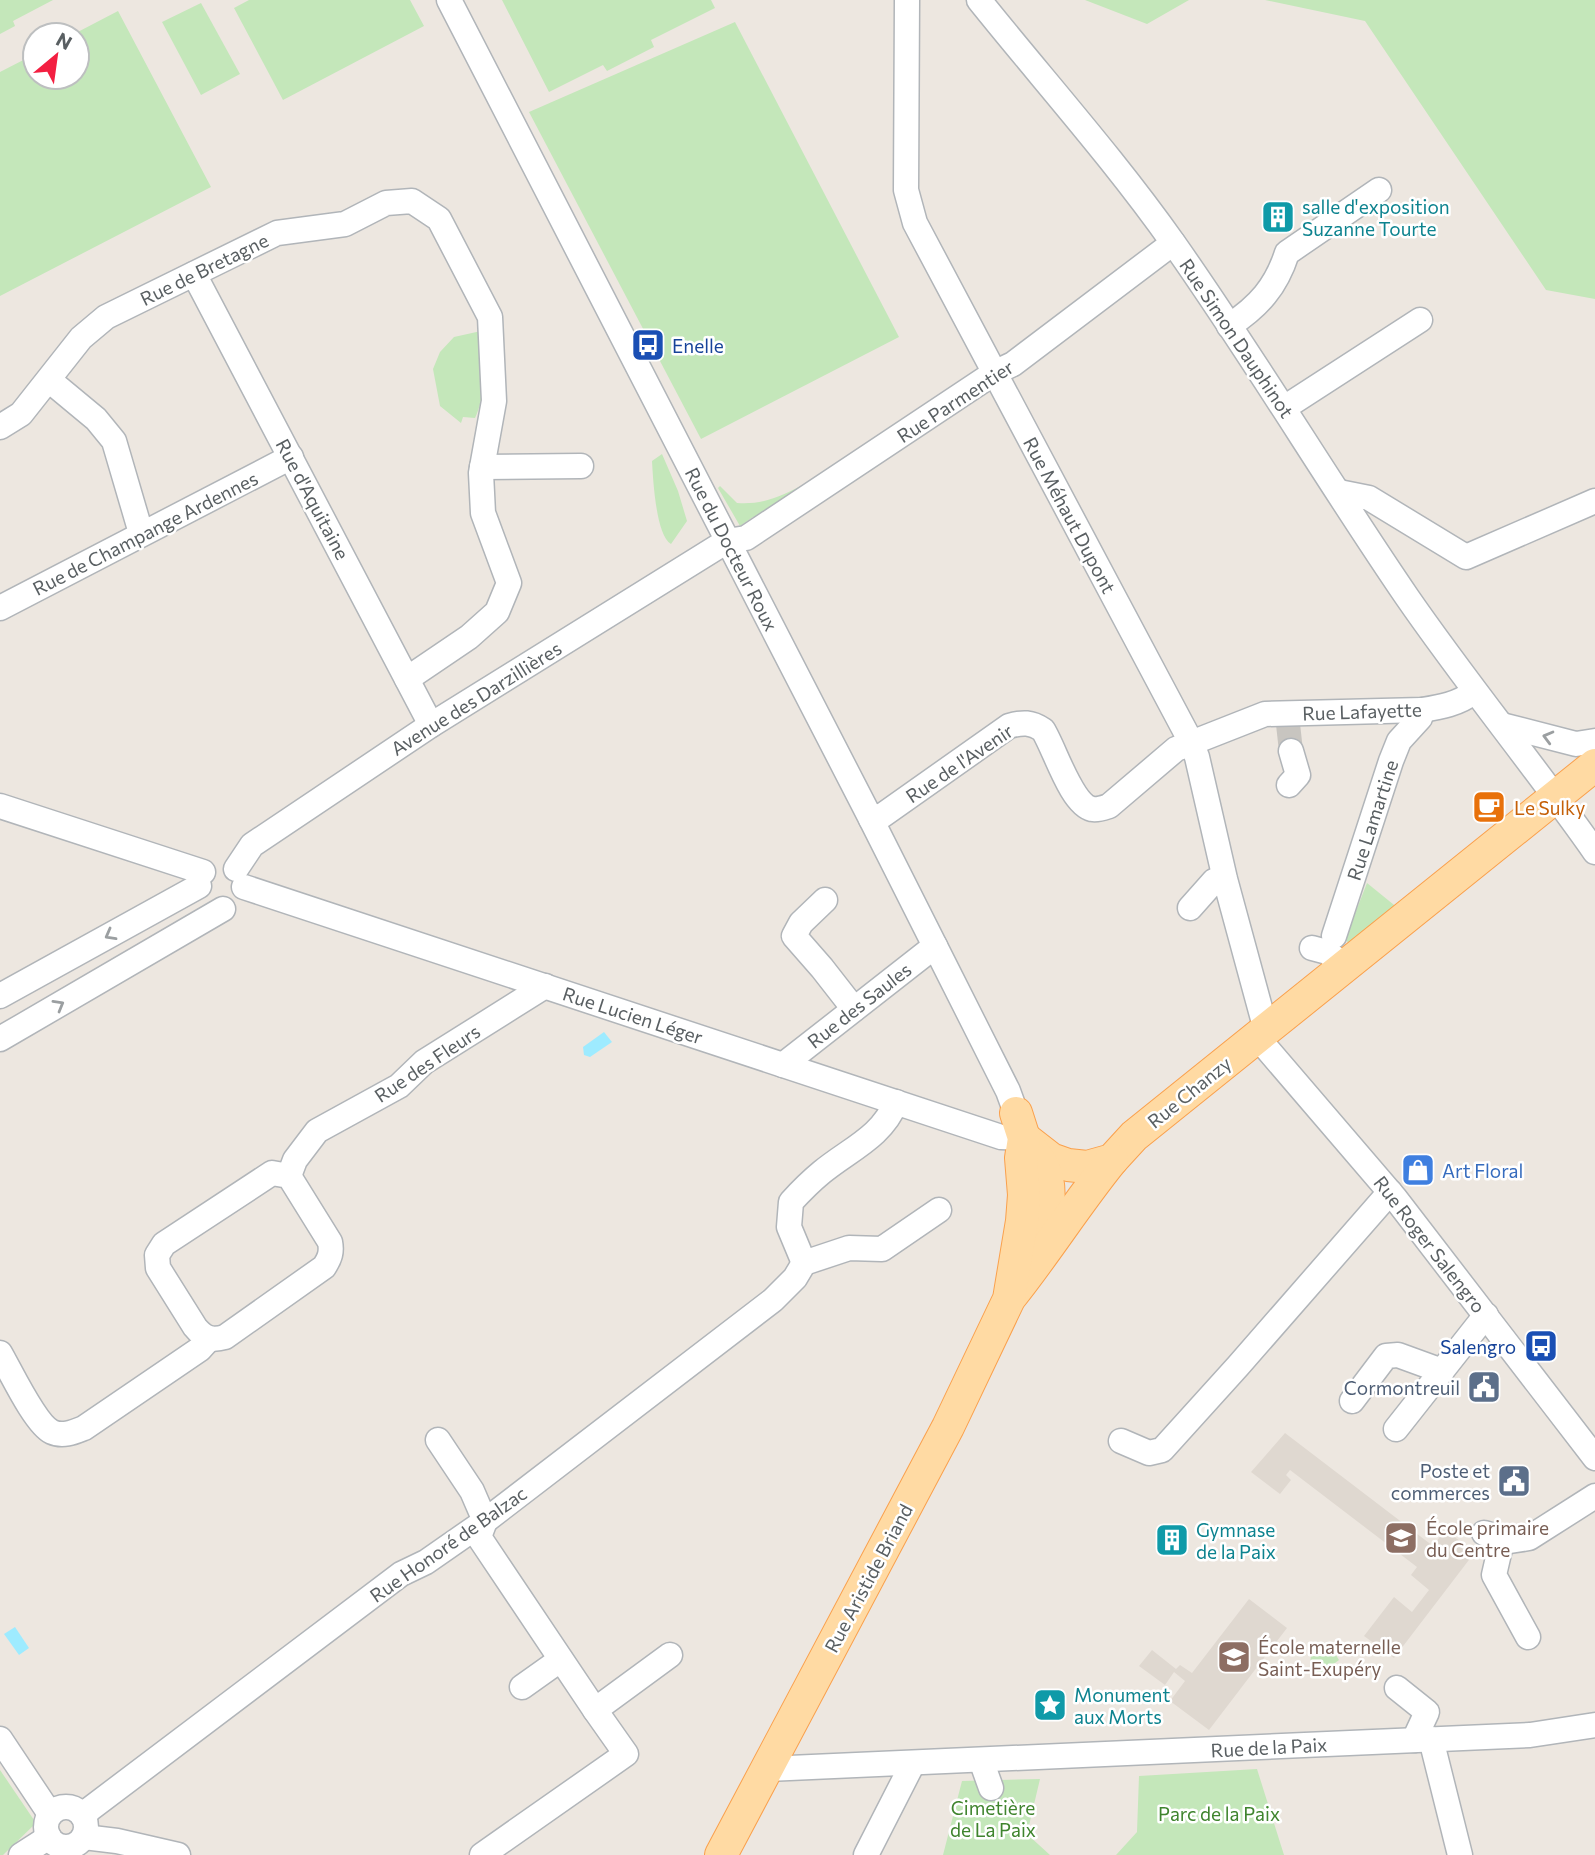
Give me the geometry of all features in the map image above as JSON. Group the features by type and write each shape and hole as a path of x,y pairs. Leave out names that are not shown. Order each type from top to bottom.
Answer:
{"main road":[{"name":"Rue Chanzy","path":"1062,1199 1134,1136 1595,765"},
{"path":"1017,1117 1070,1144 1094,1146 1134,1136"},
{"path":"1017,1117 1051,1159 1068,1165 1087,1167 1106,1162"},
{"path":"1017,1117 1046,1176 1062,1199 1025,1263"},
{"path":"1017,1117 1024,1195 1022,1221 1025,1263"},
{"name":"Rue Aristide Briand","path":"721,1855 948,1427 1025,1263"}],"street":[{"name":"Rue du Docteur Roux","path":"449,0 871,819 1017,1117"},
{"name":"Rue Méhaut Dupont","path":"907,0 906,190 915,223 1191,742 1197,757 1212,881 1262,1033"},
{"name":"Rue Simon Dauphinot","path":"979,0 1173,243 1406,595 1474,692 1556,796 1595,852"},
{"path":"1229,326 1264,298 1282,269 1287,253 1379,190"},
{"name":"Rue de Bretagne","path":"0,427 21,414 81,338 106,317 276,233 345,224 386,202 412,201 439,219 490,317 494,401 482,467 483,513 509,583 496,612 488,620 469,637 407,679"},
{"name":"Rue Parmentier","path":"727,541 746,538 994,373 1013,364 1173,243"},
{"name":"Rue d'Aquitaine","path":"194,274 431,725"},
{"path":"1284,408 1420,320"},
{"path":"49,380 96,419 114,441 141,533"},
{"name":"Rue de Champange Ardennes","path":"0,608 291,457"},
{"path":"482,467 581,466"},
{"path":"1339,492 1369,498 1466,557 1595,501"},
{"name":"Avenue des Darzillières","path":"240,878 252,845 431,725 727,541"},
{"name":"Rue Lafayette","path":"1191,742 1265,714 1285,718 1438,715 1474,692"},
{"name":"Rue Lamartine","path":"1345,966 1326,952 1323,942 1399,741 1420,718 1438,715"},
{"name":"Rue de l'Avenir","path":"871,819 883,815 1009,726 1023,722 1034,723 1043,730 1074,795 1085,806 1095,810 1109,806 1177,749 1191,742"},
{"path":"1502,725 1576,744 1595,741"},
{"path":"1289,785 1298,775 1291,751"},
{"name":"Rue Lucien Léger","path":"0,806 153,856 201,879"},
{"path":"153,856 171,881 169,902 177,936"},
{"name":"Rue Lucien Léger","path":"223,909 209,905 200,893 201,879 215,864 229,865 240,878 545,986 1001,1136 1017,1117"},
{"path":"0,1040 237,903 242,897 240,878"},
{"path":"0,996 169,902 201,879"},
{"path":"1190,908 1212,881"},
{"path":"825,900 801,923 794,936 854,1009"},
{"name":"Rue des Saules","path":"783,1065 935,946"},
{"name":"Rue des Fleurs","path":"289,1176 295,1160 317,1131 399,1086 424,1062 545,986"},
{"name":"Rue Roger Salengro","path":"1262,1033 1390,1192 1595,1458"},
{"path":"896,1102 889,1119 851,1153 824,1170 791,1202 789,1227 804,1263 849,1248 881,1249 939,1210"},
{"path":"272,1173 289,1176 330,1242 329,1259 324,1266 225,1337 209,1339 201,1335 158,1268 157,1255 164,1244 272,1173"},
{"path":"1121,1441 1149,1454 1162,1450 1390,1192"},
{"name":"Rue Honoré de Balzac","path":"84,1826 90,1809 401,1574 426,1562 485,1521 774,1300 795,1278 804,1263"},
{"path":"1396,1429 1486,1315"},
{"path":"0,1353 40,1422 52,1432 68,1434 84,1428 200,1349 209,1339"},
{"path":"1352,1401 1386,1356 1398,1355 1442,1371"},
{"path":"438,1440 472,1491 485,1521 479,1537 626,1754 482,1855"},
{"path":"1528,1637 1494,1575 1493,1537 1529,1538 1595,1496"},
{"path":"595,1710 670,1655"},
{"path":"522,1687 560,1660"},
{"path":"1397,1688 1427,1713 1422,1740 1460,1855"},
{"name":"Rue de la Paix","path":"767,1769 913,1763 1104,1744 1422,1740 1530,1735 1595,1726"},
{"path":"0,1739 58,1845 76,1845 84,1826"},
{"path":"991,1788 993,1754"},
{"path":"866,1855 913,1763"},
{"path":"21,1855 49,1826 55,1810 67,1807 74,1808 84,1826 108,1839 178,1855"}],"shaded area":[{"name":"École primaire du Centre","path":"1285,1433 1433,1546 1445,1530 1475,1552 1394,1658 1364,1636 1394,1597 1412,1612 1429,1590 1411,1575 1417,1567 1290,1470 1286,1475 1291,1480 1280,1494 1251,1472"},
{"name":"École maternelle Saint-Exupéry","path":"1249,1599 1287,1628 1209,1730 1170,1701 1185,1681 1174,1672 1165,1685 1139,1666 1152,1650 1176,1669 1180,1665 1192,1673"}],"green space":[{"path":"0,0 53,0 13,21 15,26 0,34"},
{"path":"249,0 410,0 424,26 283,100 234,8"},
{"path":"502,0 711,0 715,8 651,40 654,47 607,71 603,65 549,92"},
{"path":"1085,0 1189,0 1147,24"},
{"path":"1265,0 1595,0 1595,299 1546,290 1365,21"},
{"path":"201,3 240,74 201,95 162,22"},
{"path":"118,11 211,187 0,296 0,72 21,61 21,91 91,91 91,25"},
{"path":"735,22 899,337 701,439 529,112"},
{"path":"481,331 486,362 481,399 475,418 463,417 461,423 440,406 433,369 440,352 454,337"},
{"path":"662,454 687,521 671,544 662,530 654,493 652,461"},
{"path":"807,483 812,484 758,521 753,517 740,526 718,488 720,486 737,503 747,503 774,498"},
{"path":"1367,883 1399,909 1352,947 1345,939"},
{"path":"1331,1647 1339,1660 1327,1669 1325,1674 1310,1672 1311,1654 1324,1654"},
{"name":"Parc de la Paix","path":"1257,1769 1284,1855 1116,1855 1137,1832 1139,1776"},
{"path":"0,1770 36,1823 3,1855 0,1855"},
{"name":"Cimetière de La Paix","path":"1040,1779 1027,1834 1050,1855 943,1855 962,1781"}],"water":[{"path":"604,1032 612,1042 590,1057 584,1055 583,1047"},
{"path":"15,1627 29,1648 19,1655 4,1634"}],"tunnel":[{"path":"1288,724 1291,751"}],"place":[{"name":"salle d'exposition Suzanne Tourte","path":"1278,217"},
{"name":"Enelle","path":"648,345"},
{"name":"Le Sulky","path":"1489,807"},
{"name":"Art Floral","path":"1418,1170"},
{"name":"Salengro","path":"1541,1346"},
{"name":"Cormontreuil","path":"1484,1387"},
{"name":"Poste et commerces","path":"1514,1481"},
{"name":"École primaire du Centre","path":"1401,1538"},
{"name":"Gymnase de la Paix","path":"1172,1540"},
{"name":"École maternelle Saint-Exupéry","path":"1234,1657"},
{"name":"Monument aux Morts","path":"1050,1705"}]}
